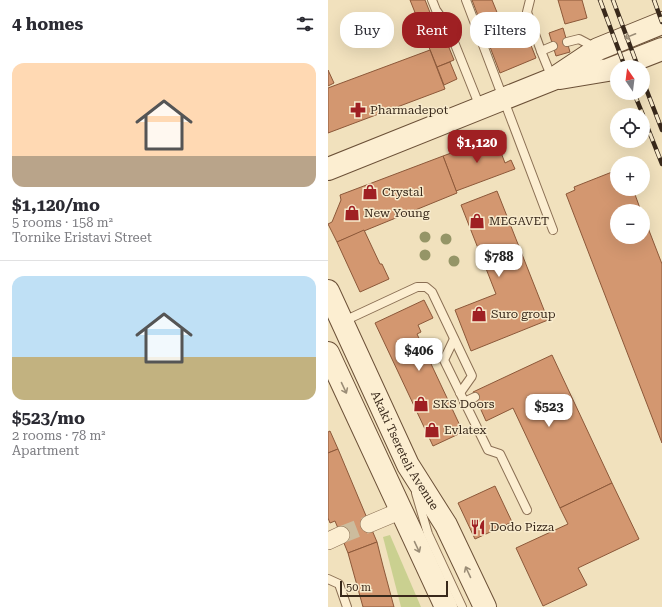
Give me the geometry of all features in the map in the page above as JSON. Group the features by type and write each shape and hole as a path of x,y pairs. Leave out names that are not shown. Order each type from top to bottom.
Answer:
{"main road":[{"path":"553,79 598,49 662,23"},
{"path":"328,169 553,79 608,70 662,49"},
{"name":"Akaki Tsereteli Avenue","path":"328,291 408,465 446,525 485,607"},
{"path":"328,353 400,511 446,607"}],"street":[{"path":"369,524 400,511"}],"lane":[{"path":"432,0 436,10 448,28 480,108"},
{"path":"466,0 553,230"},
{"path":"530,0 526,12 553,79"},
{"path":"567,42 579,39 598,49"},
{"path":"541,51 553,46"},
{"path":"341,322 417,287 426,287 432,292 472,376 460,394"},
{"path":"454,339 444,360 488,450 500,454 527,510"},
{"path":"464,402 475,397"},
{"path":"408,465 428,534 462,607"},
{"path":"328,579 339,584 347,607"}],"green space":[{"path":"390,535 421,607 401,607 383,537"}],"building":[{"path":"410,0 425,0 430,12 415,12"},
{"path":"472,0 492,0 497,12 477,12"},
{"path":"558,0 582,0 587,18 565,24"},
{"path":"563,28 570,52 556,56 549,33"},
{"path":"429,48 449,48 454,60 437,67"},
{"path":"490,48 532,48 536,58 500,73"},
{"path":"430,50 445,89 328,133 328,88"},
{"path":"450,62 457,79 444,85 437,67"},
{"path":"328,70 334,83 328,86"},
{"path":"495,137 505,163 511,160 515,169 456,191 443,156"},
{"path":"443,156 457,193 337,242 328,224 332,222 341,200 340,195"},
{"path":"610,173 610,196 636,196 638,204 610,204 610,244 650,244 650,233 662,264 662,443 566,194 575,190 574,187"},
{"path":"497,191 548,320 471,351 455,310 496,294 461,205"},
{"path":"364,230 389,279 360,292 337,242"},
{"path":"424,300 433,318 418,325 421,332 417,334 463,432 433,446 375,323"},
{"path":"552,355 612,483 560,508 513,408 486,421 473,392"},
{"path":"330,431 338,449 328,453 328,432"},
{"path":"338,449 377,542 348,553 335,521 330,523 328,518 328,453"},
{"path":"612,483 639,539 578,568 587,585 543,606 516,548 568,524 560,508"},
{"path":"495,486 512,522 475,539 458,503"},
{"path":"377,542 394,607 363,607 348,553"}],"tunnel":[{"path":"341,535 369,524"}],"railway":[{"path":"600,0 622,60"},
{"path":"613,0 635,60"},
{"path":"654,0 662,22"},
{"path":"650,99 662,130"},
{"path":"637,100 640,108"},
{"path":"650,134 662,164"}],"place":[{"name":"Pharmadepot","path":"358,110"},
{"name":"Crystal","path":"370,192"},
{"name":"New Young","path":"352,213"},
{"name":"MEGAVET","path":"477,221"},
{"name":"Suro group","path":"479,314"},
{"name":"SKS Doors","path":"421,404"},
{"name":"Evlatex","path":"432,430"},
{"name":"Dodo Pizza","path":"478,527"}]}
